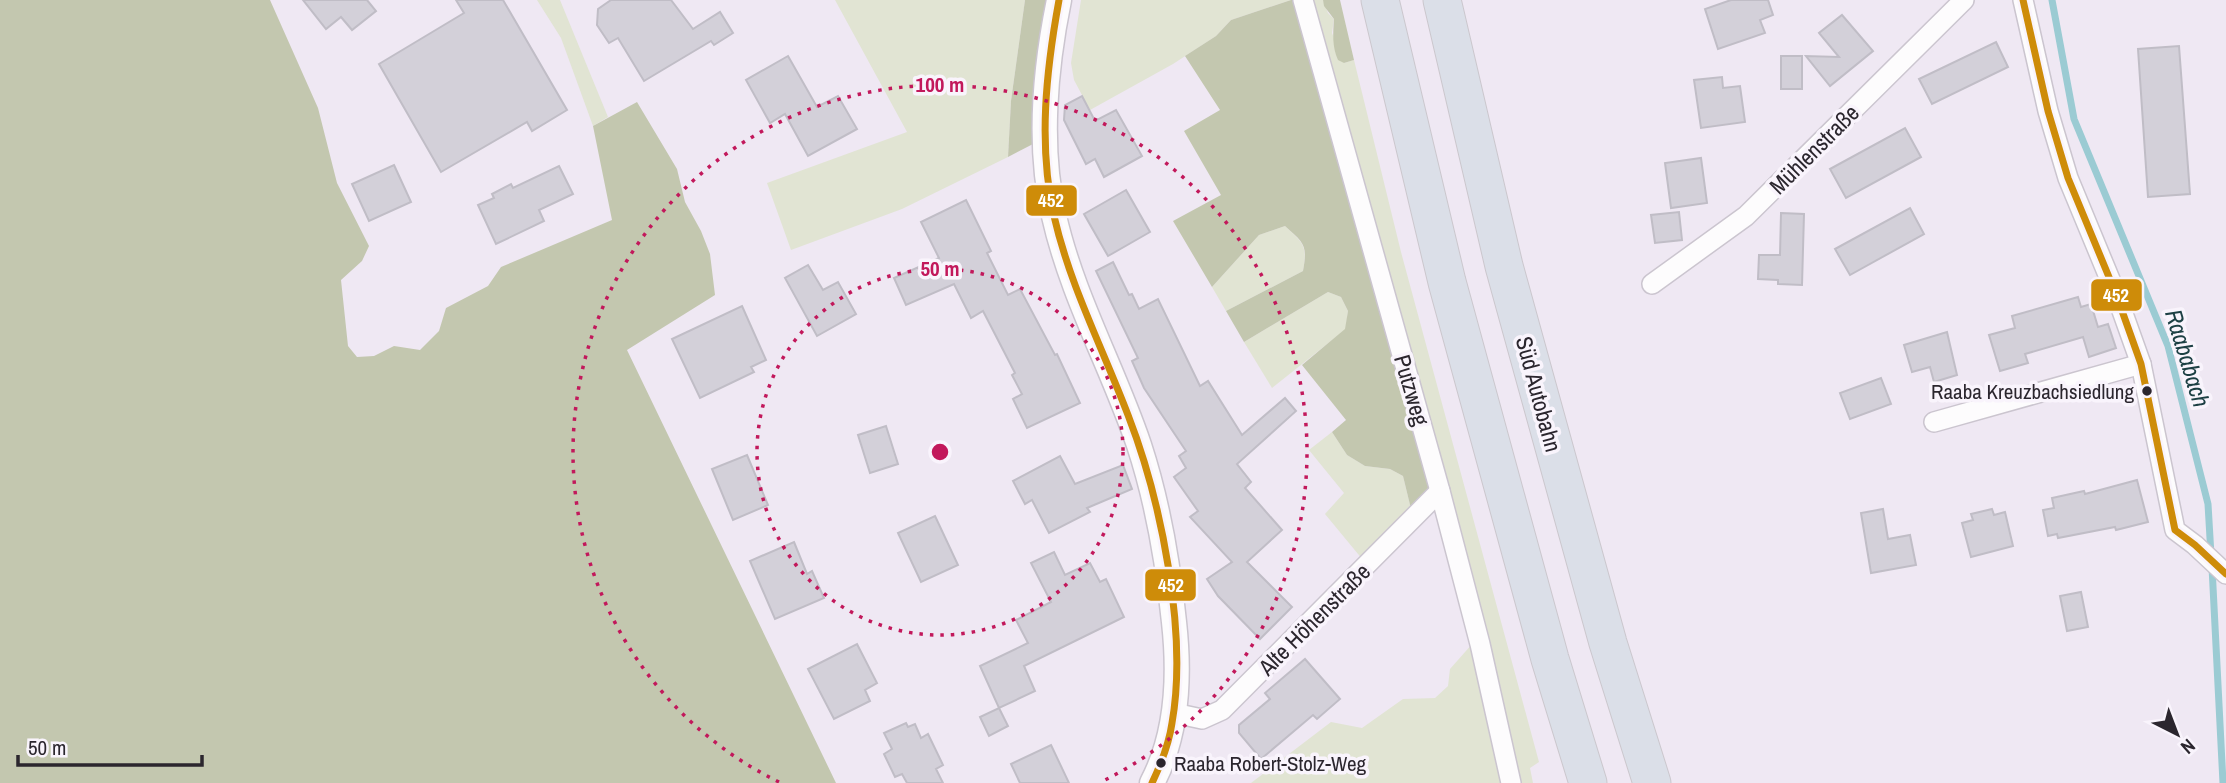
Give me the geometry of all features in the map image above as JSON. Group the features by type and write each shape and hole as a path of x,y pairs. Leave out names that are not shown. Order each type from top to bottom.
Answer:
{"highway":[{"path":"1381,0 1447,282 1550,659 1588,783"},
{"name":"Süd Autobahn","path":"1446,17 1504,266 1608,642 1652,783"}],"street":[{"path":"1059,0 1045,118 1053,214 1066,258 1126,410 1152,488 1162,529 1175,633 1177,670 1174,713 1169,740 1152,783"},
{"name":"Putzweg","path":"1303,0 1440,491 1480,644 1511,783"},
{"name":"Mühlenstraße","path":"1653,284 1746,216 1964,0"},
{"path":"2022,0 2048,111 2068,178 2141,363 2175,530 2226,574"},
{"path":"1934,422 2141,363"},
{"name":"Alte Höhenstraße","path":"1174,713 1202,719 1222,710 1440,491"}],"green space":[{"path":"0,0 270,0 318,108 337,183 369,246 362,261 341,280 348,346 357,357 374,356 394,346 420,350 439,331 446,308 488,286 501,267 612,220 593,126 637,102 677,169 685,202 710,254 715,295 627,350 836,783 0,783"},
{"path":"537,0 560,0 608,117 593,126 561,38"},
{"path":"835,0 1025,0 1011,101 1008,157 902,209 791,250 767,183 907,132"},
{"path":"1025,0 1052,0 1033,144 1008,157 1011,101"},
{"path":"1081,0 1291,0 1231,20 1216,36 1173,64 1090,110 1074,80 1071,63"},
{"path":"1296,0 1433,493 1412,513 1403,476 1390,469 1365,466 1347,455 1332,432 1346,420 1302,365 1345,329 1348,311 1341,297 1328,292 1244,342 1226,311 1303,271 1305,250 1300,241 1285,226 1259,235 1212,287 1173,221 1221,195 1184,131 1220,110 1185,56 1216,36 1231,20"},
{"path":"1310,0 1323,0 1328,13 1334,19 1332,33 1344,63 1354,60 1401,252 1539,762 1530,768 1533,783 1516,783"},
{"path":"1323,0 1340,0 1354,60 1344,63 1338,60 1333,35 1334,19 1324,6"},
{"path":"1285,226 1303,245 1303,271 1226,311 1212,287 1259,235"},
{"path":"1328,292 1341,297 1348,311 1346,329 1272,388 1244,342"},
{"path":"1332,432 1347,455 1365,466 1390,469 1403,476 1412,513 1363,560 1325,514 1344,493 1309,450"},
{"path":"1473,643 1504,783 1251,783 1331,722 1362,728 1403,699 1435,698 1448,686 1450,669"}],"building":[{"path":"303,0 367,0 376,11 352,30 341,17 326,29"},
{"path":"456,0 503,0 567,110 532,131 527,122 441,172 379,64 464,13"},
{"path":"611,0 671,0 693,29 720,12 733,33 714,45 711,41 644,81 618,38 609,43 597,25 598,9"},
{"path":"1731,0 1768,0 1773,15 1760,20 1765,33 1718,49 1705,9"},
{"path":"1842,15 1873,51 1830,86 1806,56 1839,57 1819,33"},
{"path":"1996,42 2008,67 1932,104 1919,79"},
{"path":"2179,46 2190,194 2148,197 2138,49"},
{"path":"788,56 817,107 838,96 857,129 808,156 785,114 770,123 746,80"},
{"path":"1781,56 1802,56 1802,89 1781,89"},
{"path":"1722,77 1723,88 1740,86 1745,122 1701,128 1694,80"},
{"path":"1082,96 1095,121 1116,110 1142,156 1104,177 1095,159 1086,164 1064,120 1065,105"},
{"path":"1905,128 1921,157 1846,198 1830,169"},
{"path":"1701,158 1707,203 1671,208 1665,163"},
{"path":"394,165 411,202 369,221 352,184"},
{"path":"559,166 573,194 539,210 544,221 496,244 478,205 494,198 492,194 511,184 513,188"},
{"path":"1126,190 1150,232 1108,256 1084,214"},
{"path":"966,200 991,251 987,253 1008,295 1020,289 1055,355 1057,354 1080,403 1027,428 1013,399 1022,394 1012,375 1015,373 983,311 971,318 954,284 906,305 894,278 939,258 921,222"},
{"path":"1910,208 1924,234 1850,275 1835,249"},
{"path":"1679,212 1682,240 1655,243 1651,215"},
{"path":"1781,213 1804,214 1802,285 1778,284 1778,280 1758,279 1759,255 1780,255"},
{"path":"1113,262 1139,309 1158,299 1200,386 1208,381 1242,435 1285,398 1296,411 1237,464 1251,482 1245,488 1282,530 1247,562 1292,607 1260,639 1218,596 1207,579 1232,562 1190,517 1198,511 1174,477 1186,468 1179,456 1186,451 1144,388 1132,361 1138,358 1096,271"},
{"path":"808,265 823,290 838,282 856,314 817,336 785,278"},
{"path":"2078,297 2081,307 2091,304 2098,327 2108,324 2116,348 2089,357 2083,337 2025,354 2028,363 2000,371 1989,335 2015,328 2012,316"},
{"path":"742,306 766,360 751,367 754,372 700,398 672,339"},
{"path":"1947,332 1957,375 1934,382 1930,367 1912,372 1904,345"},
{"path":"1881,378 1891,404 1850,419 1840,393"},
{"path":"886,426 898,464 870,473 858,435"},
{"path":"747,455 768,505 733,520 712,469"},
{"path":"1060,456 1075,484 1123,465 1132,489 1087,508 1090,512 1049,533 1032,500 1025,504 1013,481"},
{"path":"2137,480 2148,522 2116,530 2115,527 2058,538 2057,534 2048,536 2043,510 2054,508 2052,498 2084,491 2085,494"},
{"path":"1883,509 1888,539 1910,535 1916,565 1871,573 1861,513"},
{"path":"1992,509 1994,515 2005,512 2013,546 1971,557 1962,523 1973,520 1971,514"},
{"path":"935,516 958,565 921,582 898,533"},
{"path":"794,542 807,574 812,571 824,598 775,619 750,561"},
{"path":"1054,552 1065,575 1090,563 1100,582 1106,579 1124,617 1024,666 1035,691 999,708 980,666 1028,643 1016,620 1051,602 1031,563"},
{"path":"2081,592 2088,627 2067,631 2060,596"},
{"path":"857,644 877,683 865,690 870,701 834,719 808,669"},
{"path":"1305,659 1340,699 1317,719 1313,715 1261,759 1239,733 1239,725 1270,699 1265,693"},
{"path":"999,708 1008,726 989,736 980,717"},
{"path":"906,723 908,727 915,724 921,738 928,734 943,765 936,769 943,783 907,783 902,774 895,777 884,754 892,749 884,733"},
{"path":"1051,745 1069,783 1020,783 1011,764"}],"waterway":[{"name":"Raababach","path":"2052,0 2074,119 2168,346 2208,504 2211,555"},
{"name":"Raababach","path":"2212,567 2223,783"}],"transit line":[{"name":"452","path":"1059,0 1047,81 1045,135 1054,216 1078,292 1140,449 1161,526 1174,608 1177,649 1172,723 1169,739 1152,783"},
{"name":"452","path":"2023,0 2048,111 2068,178 2116,294 2141,364 2175,530 2226,574"}],"place":[{"name":"Raaba Kreuzbachsiedlung","path":"2147,391"},
{"name":"Raaba Robert-Stolz-Weg","path":"1161,763"}]}
